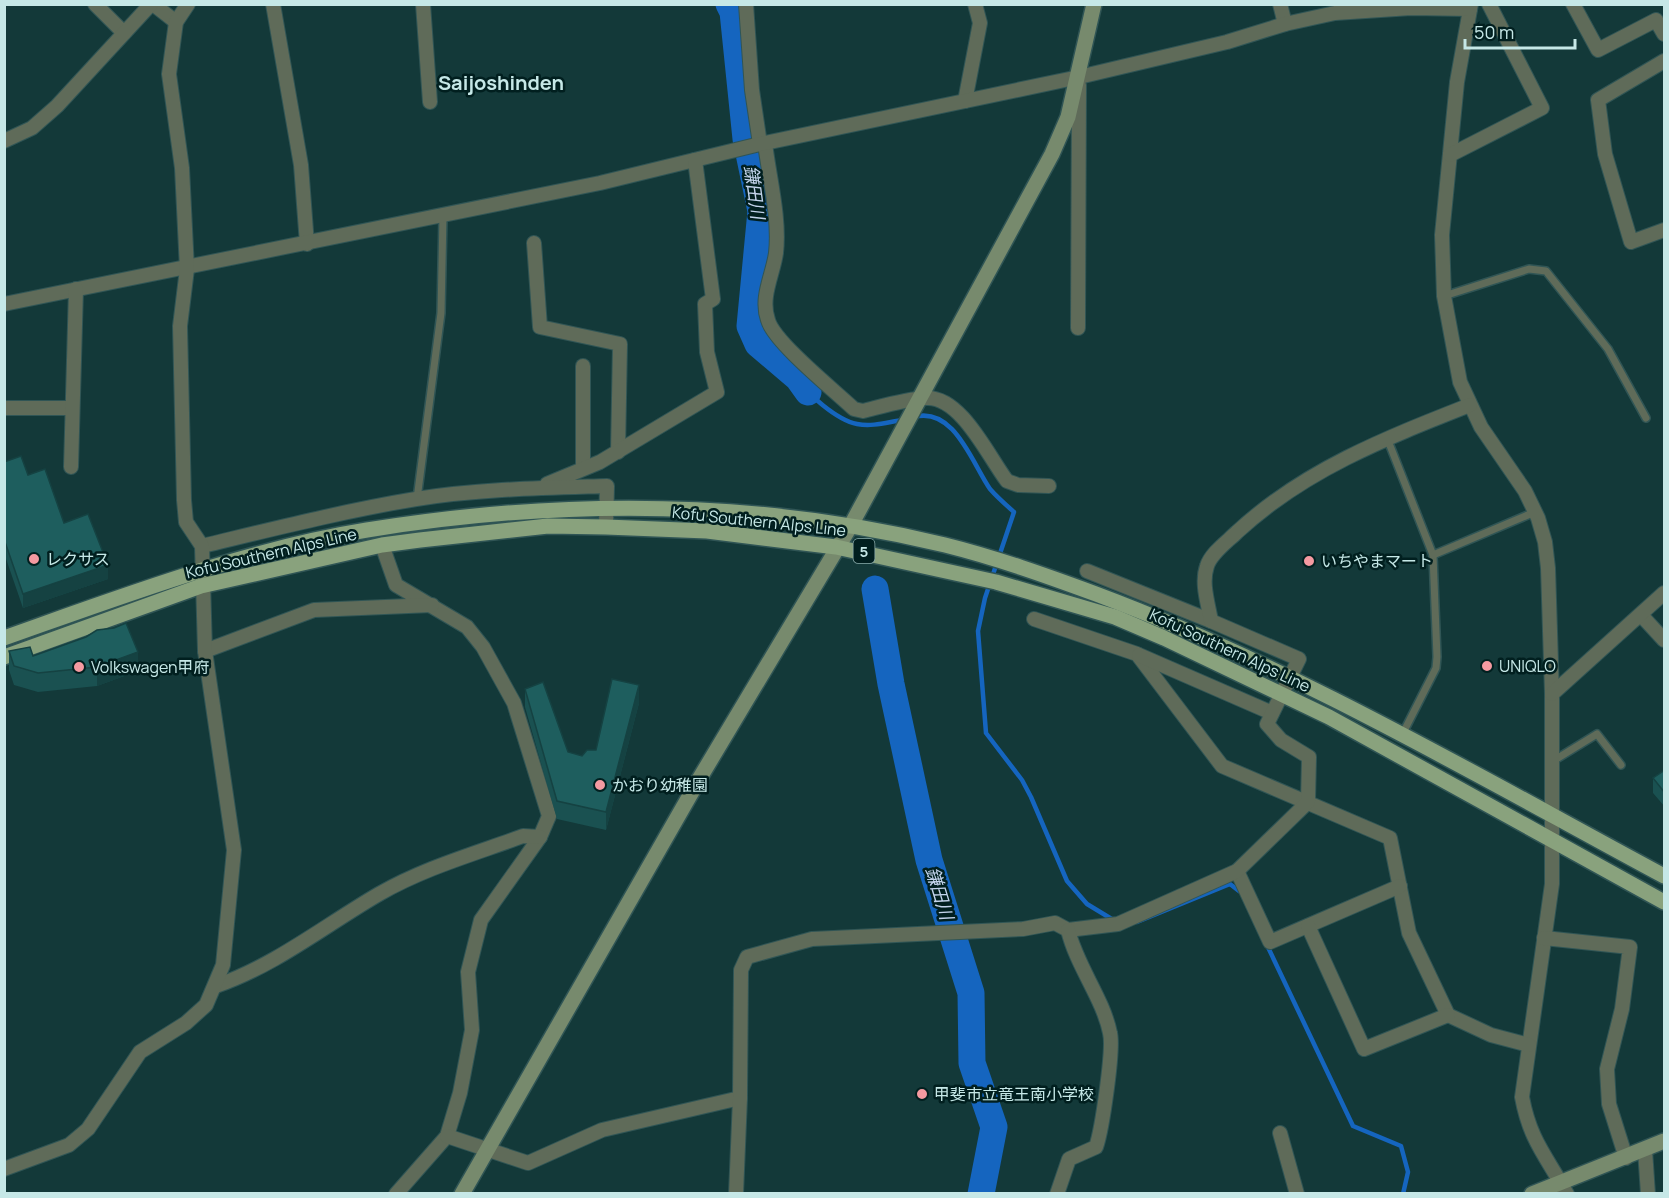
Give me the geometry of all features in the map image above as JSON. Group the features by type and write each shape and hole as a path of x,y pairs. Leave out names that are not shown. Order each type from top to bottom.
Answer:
{"main road":[{"name":"Kofu Southern Alps Line","path":"4,657 269,551 365,530 531,511 606,508 720,510 850,527 945,545 1061,581 1166,620 1402,735 1665,876"},
{"name":"Kofu Southern Alps Line","path":"4,638 121,597 382,545 482,532 548,526 707,531 836,547 954,571 1115,617 1282,692 1665,902"}],"street":[{"path":"95,4 124,33"},
{"path":"4,141 32,128 152,4 176,22"},
{"path":"4,1169 69,1145 88,1129 140,1052 186,1023 206,1005 223,965 234,850 205,651 201,580 202,546 186,522 184,500 180,326 187,269 182,168 169,74 176,22 188,4"},
{"path":"260,4 274,8 301,165 307,244"},
{"path":"423,4 430,102"},
{"path":"746,4 761,143 776,252 766,288 768,322 779,338 854,409 863,411 942,400 956,408 1007,481 1018,485 1049,486"},
{"path":"965,100 980,23 975,4"},
{"path":"462,1194 836,547 850,527 1053,154 1068,117 1079,77 1094,4"},
{"path":"1280,4 1285,24"},
{"path":"1450,155 1542,108 1489,4"},
{"path":"1573,4 1598,50 1656,20 1665,34"},
{"path":"4,304 442,216 695,160 761,143 1079,77 1227,42 1285,24 1335,13 1470,7 1456,82 1442,235 1444,296 1460,382 1481,427 1525,491 1545,542 1548,568 1552,694 1552,884 1522,1097 1527,1123 1538,1148 1564,1188"},
{"path":"1665,61 1598,100 1605,154 1631,242 1665,230"},
{"path":"1078,328 1079,77"},
{"path":"537,488 574,474 583,467 618,452 717,392 707,352 705,304 713,299 695,160"},
{"path":"534,243 540,327 620,344 618,452"},
{"path":"71,467 76,289"},
{"path":"583,366 583,467"},
{"path":"1211,621 1204,580 1207,564 1216,552 1263,508 1306,478 1387,438 1470,405"},
{"path":"6,408 72,408"},
{"path":"202,546 331,515 417,499 537,488 607,486 606,527"},
{"path":"382,545 396,585 466,627 483,647 514,703 549,816 540,837 481,920 468,972 472,1030 460,1093 447,1136 396,1194"},
{"path":"736,1194 741,1098 741,970 747,957 812,939 1023,929 1055,923 1068,930 1118,924 1237,871 1308,802 1309,757 1271,732 1267,724 1299,659 1087,571"},
{"path":"1552,694 1665,593"},
{"path":"205,651 314,610 432,605"},
{"path":"1641,615 1665,640"},
{"path":"1034,619 1137,654 1272,713"},
{"path":"1137,654 1222,766 1390,838 1408,933 1448,1015 1491,1035 1529,1045"},
{"path":"216,986 249,975 416,874 523,836 540,837"},
{"path":"1237,871 1270,942 1400,886"},
{"path":"1308,926 1364,1049 1448,1015"},
{"path":"1057,1194 1069,1159 1096,1148 1101,1132 1111,1034 1074,954 1068,930"},
{"path":"1544,938 1630,947 1622,1009 1608,1069 1610,1104 1626,1158"},
{"path":"447,1136 528,1163 602,1130 741,1098"},
{"path":"1280,1133 1297,1194"},
{"path":"1532,1194 1564,1188 1665,1141"},
{"path":"1645,1150 1648,1194"}],"lane":[{"path":"417,499 440,323 442,216"},
{"path":"1444,296 1529,269 1546,271 1608,349 1646,418"},
{"path":"1387,438 1433,555 1437,657 1431,679 1402,735"},
{"path":"1433,555 1535,512"},
{"path":"1552,761 1598,734 1621,765"}],"building":[{"path":"21,456 28,475 45,469 64,523 88,514 108,565 23,594 4,539 4,462"},
{"path":"126,623 138,652 97,667 38,673 14,666 9,651 30,647 33,656 86,637 97,630 114,628"},
{"path":"612,679 639,685 606,812 557,801 525,689 543,682 568,752 582,756 587,750 596,750"},
{"path":"1665,770 1665,793 1653,778"}],"waterway":[{"name":"鎌田川","path":"729,4 733,12 746,139 761,211 750,326 758,344 798,378 808,392"},
{"path":"780,365 826,408 847,421 869,425 903,420"},
{"path":"914,417 928,416 940,420 951,428 969,452 990,489 1014,512 985,598 978,631 986,733 1022,780 1067,881 1087,904 1115,921"},
{"name":"鎌田川","path":"875,589 891,684 929,860 971,993 972,1063 994,1127 981,1194"},
{"path":"1137,922 1230,884 1239,891"},
{"path":"1266,943 1353,1126 1401,1146 1408,1172 1403,1194"}],"place":[{"name":"レクサス","path":"34,559"},
{"name":"いちやまマート","path":"1309,561"},
{"name":"UNIQLO","path":"1487,666"},
{"name":"Volkswagen甲府","path":"79,667"},
{"name":"かおり幼稚園","path":"600,785"},
{"name":"甲斐市立竜王南小学校","path":"922,1094"}],"district":[{"name":"Saijoshinden","path":"501,82"}]}
